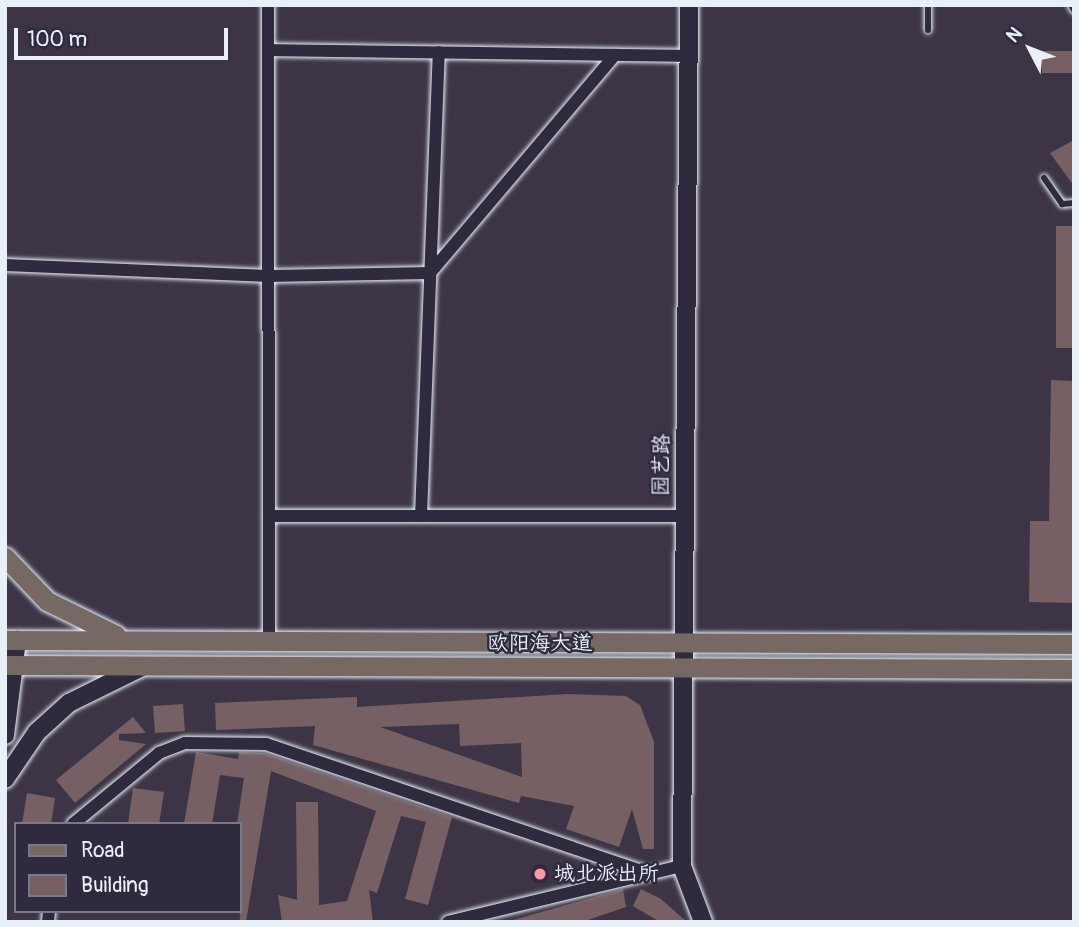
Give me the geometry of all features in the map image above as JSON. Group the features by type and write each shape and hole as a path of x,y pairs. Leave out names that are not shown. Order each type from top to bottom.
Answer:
{"main road":[{"path":"5,557 62,611 112,634 148,641"},
{"name":"欧阳海大道","path":"11,640 1074,644"},
{"name":"欧阳海大道","path":"10,665 1074,669"}],"street":[{"path":"268,5 269,641"},
{"name":"园艺路","path":"690,5 682,866 703,922"},
{"path":"268,50 689,56"},
{"path":"421,516 439,52"},
{"path":"5,265 269,276 430,273 615,55"},
{"path":"269,516 684,516"},
{"path":"5,735 11,640"},
{"path":"5,779 37,732 69,703 148,666"},
{"path":"75,822 159,753 185,743 266,744 649,874"},
{"path":"448,922 682,866"}],"lane":[{"path":"928,5 928,30"},
{"path":"1071,5 1074,10"},
{"path":"1044,178 1062,204 1074,203"}],"building":[{"path":"1042,51 1074,51 1074,73 1042,73"},
{"path":"1074,140 1074,186 1050,153"},
{"path":"1056,226 1074,226 1074,348 1056,348"},
{"path":"1051,380 1074,381 1074,603 1029,602 1030,521 1049,521"},
{"path":"567,694 626,696 640,705 654,742 654,849 643,849 632,809 619,847 566,829 574,806 521,796 519,803 313,745 315,726 216,730 215,703 357,697 357,707","holes":["459,724 460,746 521,743 522,777 380,727"]},
{"path":"183,704 185,731 155,733 153,706"},
{"path":"133,717 146,733 119,734 119,740 146,744 75,803 56,780"},
{"path":"196,752 238,759 239,752 264,753 452,817 428,905 405,899 426,822 401,816 377,893 369,890 373,922 282,922 278,895 297,900 296,802 318,802 319,905 347,901 376,811 271,771 246,922 240,922 242,822 237,822 244,778 220,775 212,822 184,822"},
{"path":"133,788 164,792 159,822 128,822"},
{"path":"27,793 55,798 51,822 22,822"},
{"path":"623,889 626,907 582,922 506,922"},
{"path":"641,889 661,899 687,922 660,922 633,906"}],"place":[{"name":"城北派出所","path":"540,874"}]}
